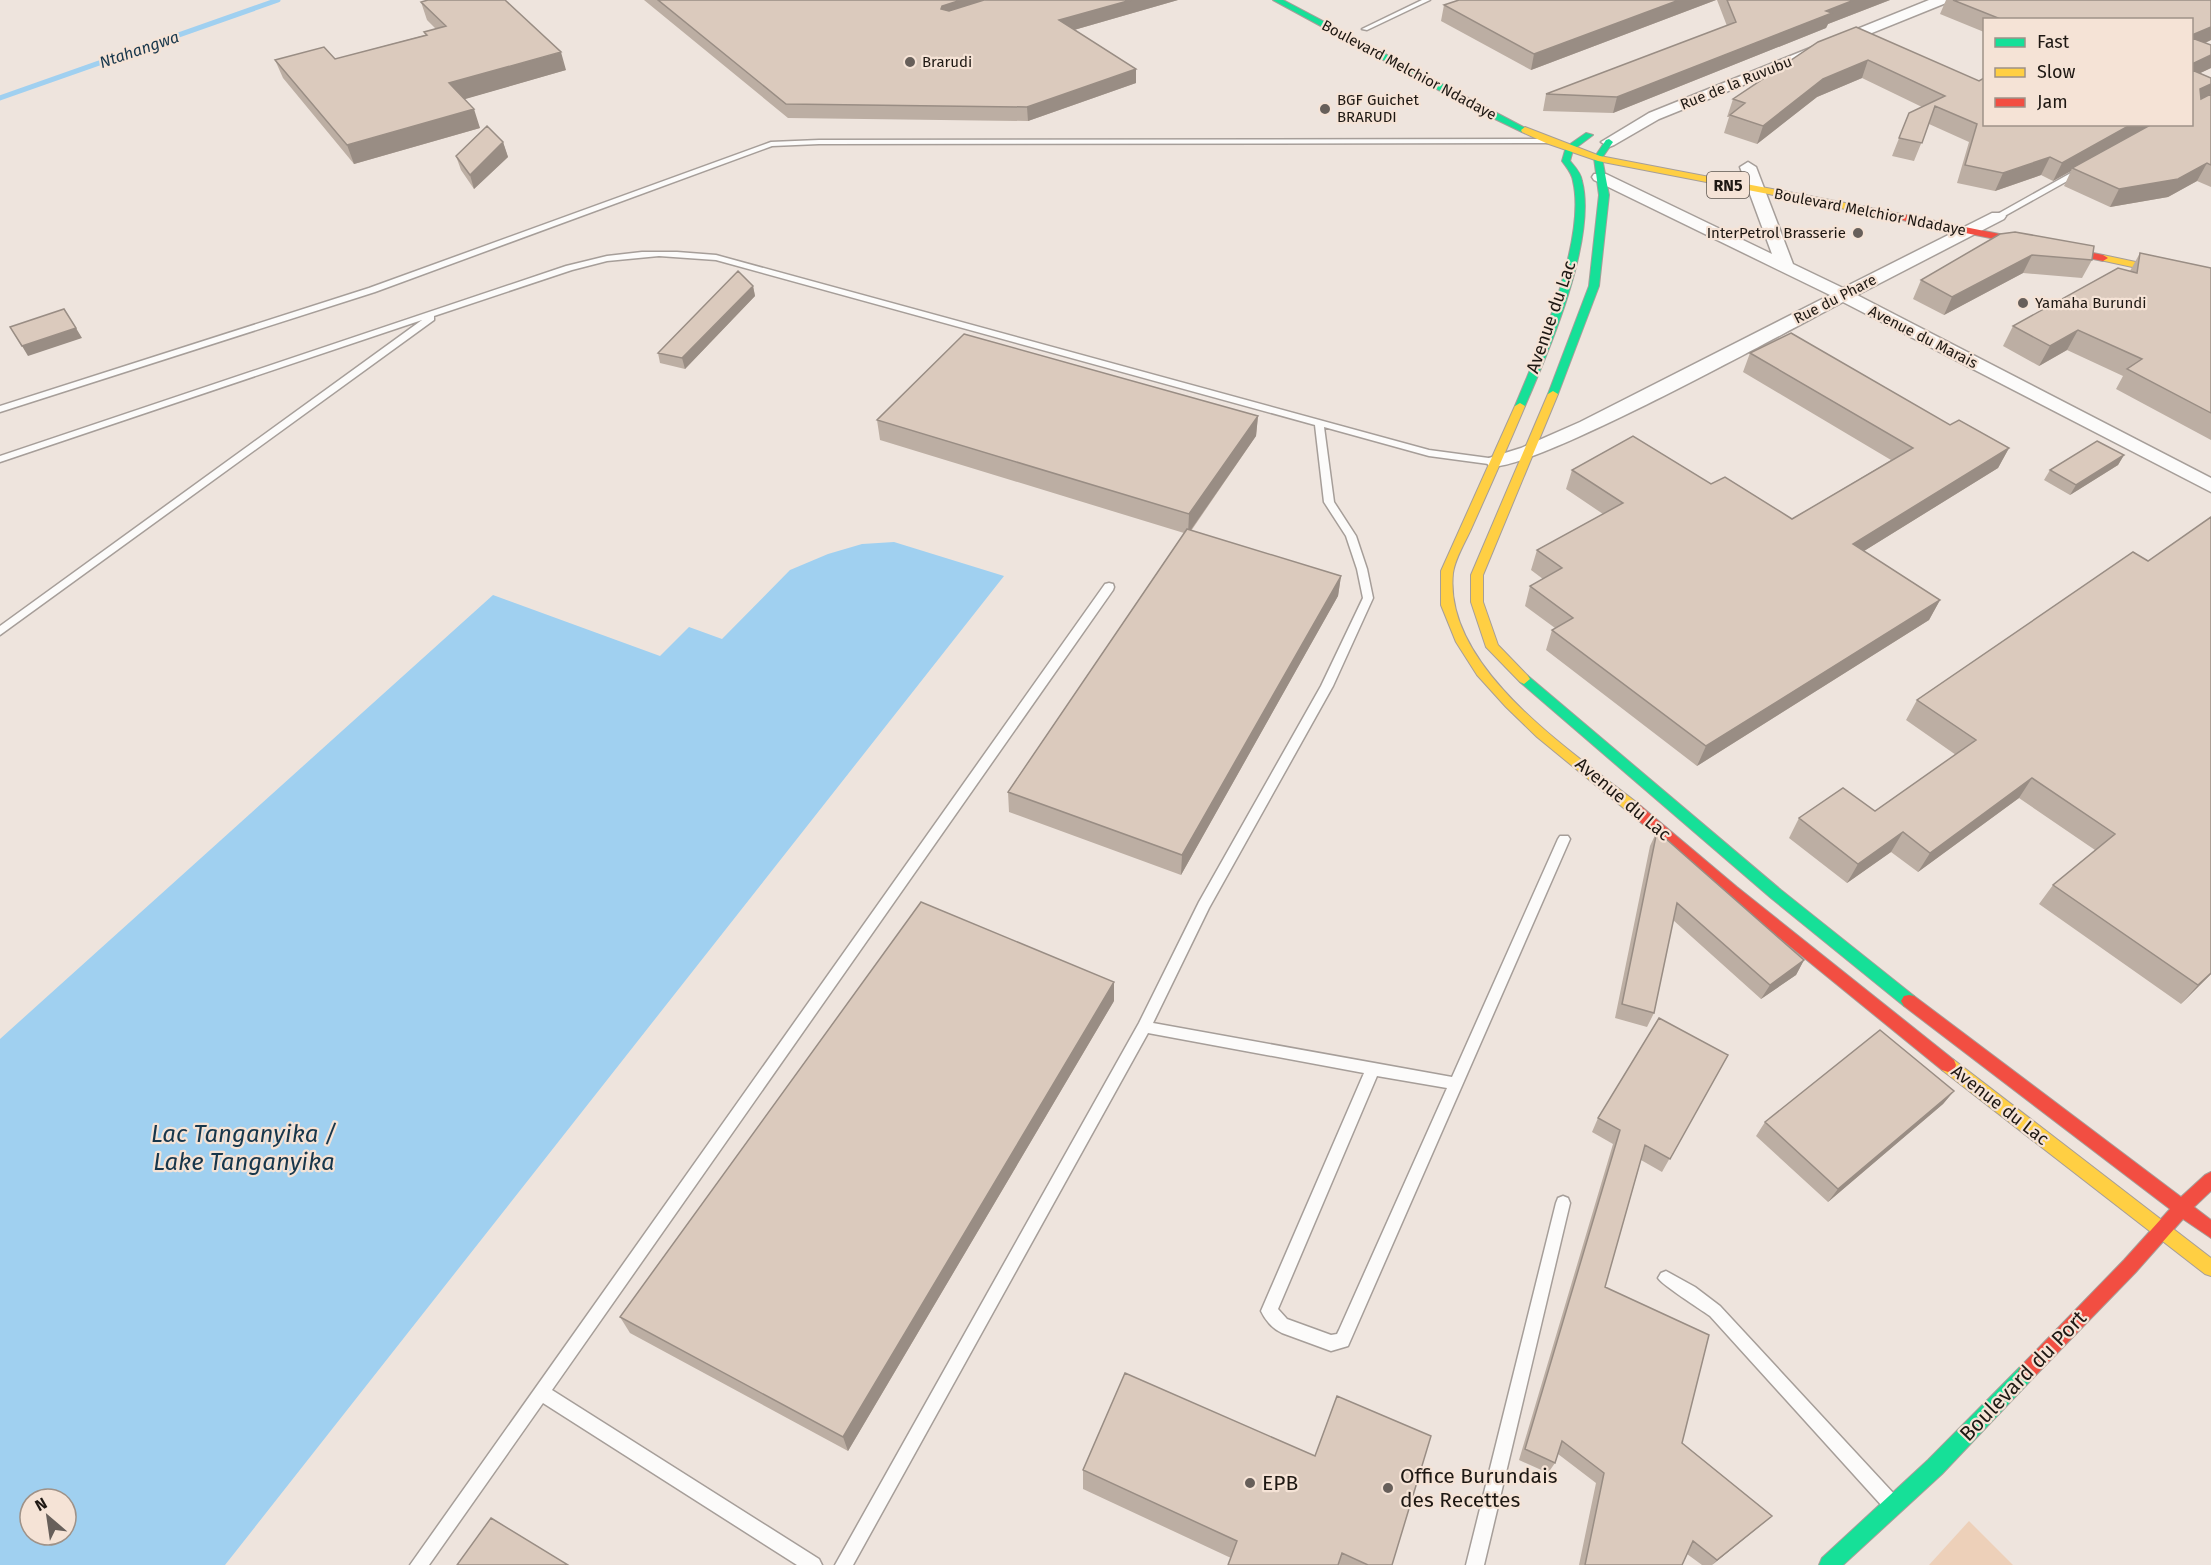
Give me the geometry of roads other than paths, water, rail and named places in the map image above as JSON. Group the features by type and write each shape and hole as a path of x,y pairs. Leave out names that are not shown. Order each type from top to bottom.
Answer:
{"main road":[{"name":"Boulevard Melchior Ndadaye","path":"1277,0 1471,104 1549,141 1598,158 1758,191 1970,230 2211,281"},
{"name":"Boulevard Melchior Ndadaye","path":"1360,26 1386,39"},
{"path":"1569,149 1584,133 1609,142 1631,146"},
{"path":"1598,158 1609,142"},
{"name":"Avenue du Lac","path":"1569,149 1566,161 1578,179 1580,206 1577,241 1554,320 1496,462 1445,575 1448,603 1461,645 1496,690 1679,845 1902,1029 2211,1268"},
{"name":"Avenue du Lac","path":"1598,158 1604,195 1594,286 1543,420 1477,575 1477,602 1492,646 1551,704 1701,831 1922,1011 2211,1230"},
{"name":"Boulevard Melchior Ndadaye","path":"1975,212 2020,221"},
{"path":"1679,845 1701,831"},
{"name":"Boulevard du Port","path":"1829,1565 1951,1450 2182,1207 2211,1180"}],"street":[{"name":"Rue de la Ruvubu","path":"1609,142 1631,127 1654,116 1941,0"},
{"name":"Rue de la Ruvubu","path":"1584,133 1631,127"},
{"path":"1749,167 1785,266"},
{"name":"Avenue du Marais","path":"1600,177 1843,295 2210,484"},
{"name":"Rue du Phare","path":"1496,462 1528,452 1616,412 1998,216"}],"lane":[{"path":"1360,26 1427,0"},
{"path":"0,409 372,290 771,144 1230,140 1549,141"},
{"name":"Rue du Phare","path":"1998,216 2088,168"},
{"path":"0,459 442,310 604,258 644,252 716,258 1430,453 1496,462"},
{"path":"0,631 442,310"},
{"path":"844,1565 1144,1027 1204,906 1327,686 1368,598 1362,568 1351,536 1329,502 1319,422"},
{"path":"419,1565 1109,587"},
{"path":"1374,1069 1269,1311 1282,1325 1331,1343 1341,1340 1345,1335 1564,839"},
{"path":"1144,1027 1456,1084"},
{"path":"1475,1565 1563,1203"},
{"path":"1666,1278 1690,1292 1714,1311 1893,1505"},
{"path":"541,1392 813,1565"}],"water":[{"name":"Lac Tanganyika / Lake Tanganyika","path":"894,542 1004,576 225,1565 0,1565 0,1039 493,595 660,656 689,627 722,639 790,570 828,554 862,544"}],"waterway":[{"name":"Ntahangwa","path":"0,98 278,0"}],"place":[{"name":"Brarudi","path":"910,62"},
{"name":"BGF Guichet BRARUDI","path":"1325,109"},
{"name":"InterPetrol Brasserie","path":"1858,233"},
{"name":"Yamaha Burundi","path":"2023,303"},
{"name":"EPB","path":"1250,1483"},
{"name":"Office Burundais des Recettes","path":"1388,1488"}]}
